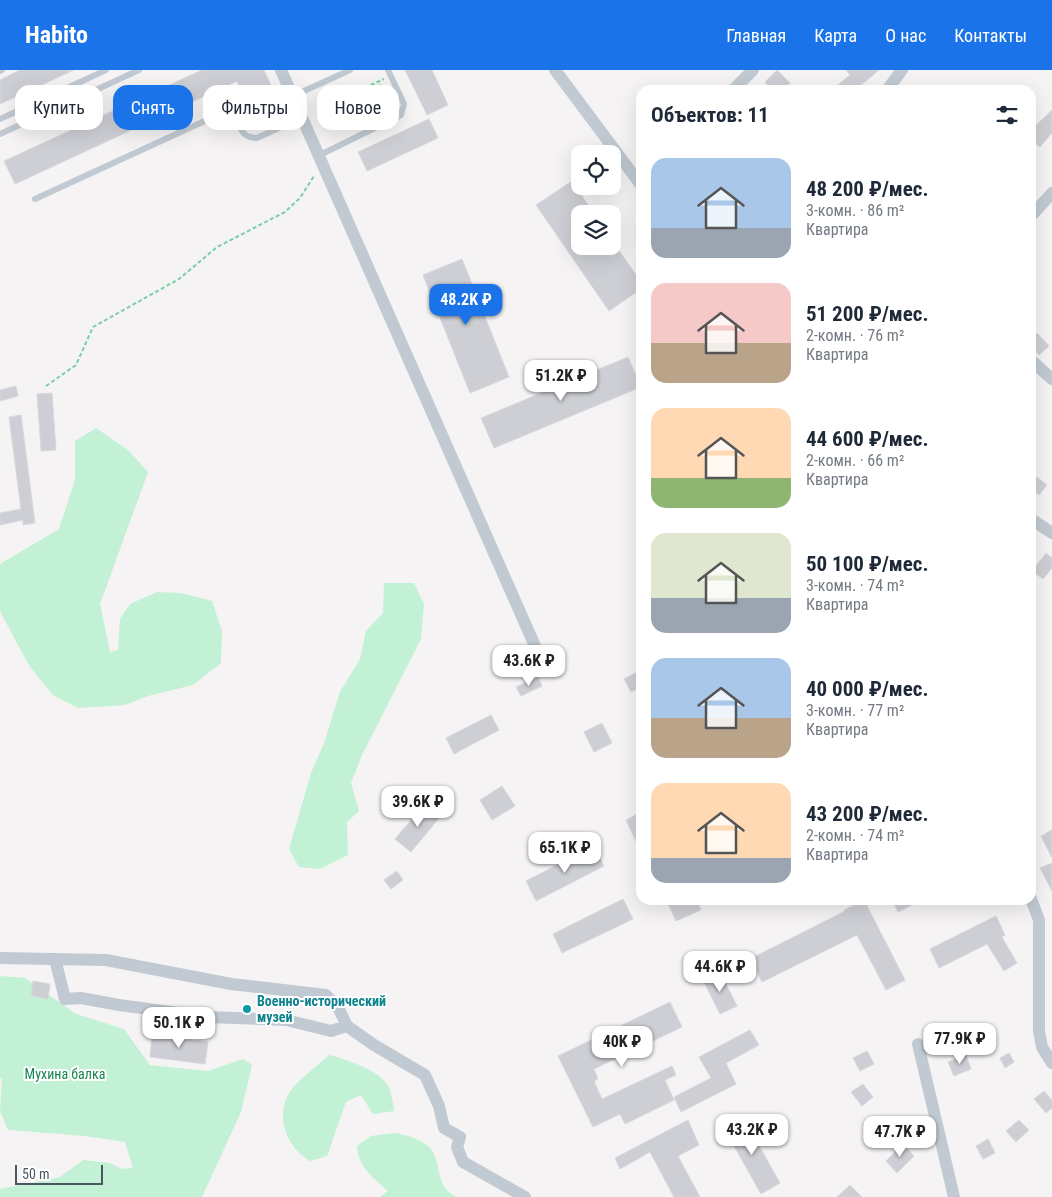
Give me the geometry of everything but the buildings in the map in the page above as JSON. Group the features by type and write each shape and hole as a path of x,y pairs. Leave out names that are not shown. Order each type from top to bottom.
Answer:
{"street":[{"path":"282,70 288,85"},
{"path":"555,70 636,174"},
{"path":"737,85 753,70"},
{"path":"891,85 902,70"},
{"path":"307,126 542,662"},
{"path":"1036,211 1052,194"},
{"path":"1036,365 1052,379"},
{"path":"1036,523 1052,533"},
{"path":"1034,905 1039,920 1039,1031 1042,1047 1052,1063"},
{"path":"0,958 106,960 231,984 326,995 339,1009 347,1026 374,1046 425,1075 439,1106 444,1128 460,1137 457,1147 463,1162 525,1197"},
{"path":"55,959 65,999 81,998 208,1017 286,1020 331,1031 347,1026"},
{"path":"918,1044 954,1197"}],"lane":[{"path":"0,119 106,70"},
{"path":"0,134 139,70"},
{"path":"307,90 350,70"},
{"path":"321,157 397,119 403,112 404,104 390,73"},
{"path":"35,199 203,122"},
{"path":"241,130 243,134 250,138 257,138 275,130"}],"path":[{"path":"368,85 390,73"},
{"path":"338,76 342,85"},
{"path":"363,130 365,134"},
{"path":"46,386 76,365 93,327 179,280 216,247 285,212 308,188 321,157"}],"green space":[{"path":"96,428 128,450 148,472 100,604 110,652 118,650 120,619 130,604 157,592 181,593 212,601 222,631 221,663 193,685 148,696 125,705 78,708 53,695 30,667 13,636 0,611 0,564 59,529 75,480 75,441"},
{"path":"384,583 414,583 424,604 421,639 362,755 351,783 359,811 347,822 348,855 320,869 299,867 289,849 311,773 324,743 340,692 360,659 366,631 383,613"},
{"name":"Мухина балка","path":"0,976 25,978 76,1014 124,1029 150,1065 208,1071 243,1059 252,1065 241,1112 202,1197 0,1197 0,1189 60,1177 83,1160 110,1163 122,1169 133,1168 125,1142 85,1136 8,1130 0,1111 2,1079 0,1077"},
{"path":"329,1055 344,1059 379,1076 389,1088 394,1111 373,1114 361,1095 346,1102 327,1156 310,1161 295,1148 290,1140 283,1122 283,1112 285,1102 293,1088"},
{"path":"396,1133 416,1139 430,1148 436,1158 443,1184 451,1194 458,1197 380,1197 388,1191 363,1166 357,1146 371,1136"}],"place":[{"name":"Военно-исторический музей","path":"247,1009"}]}
